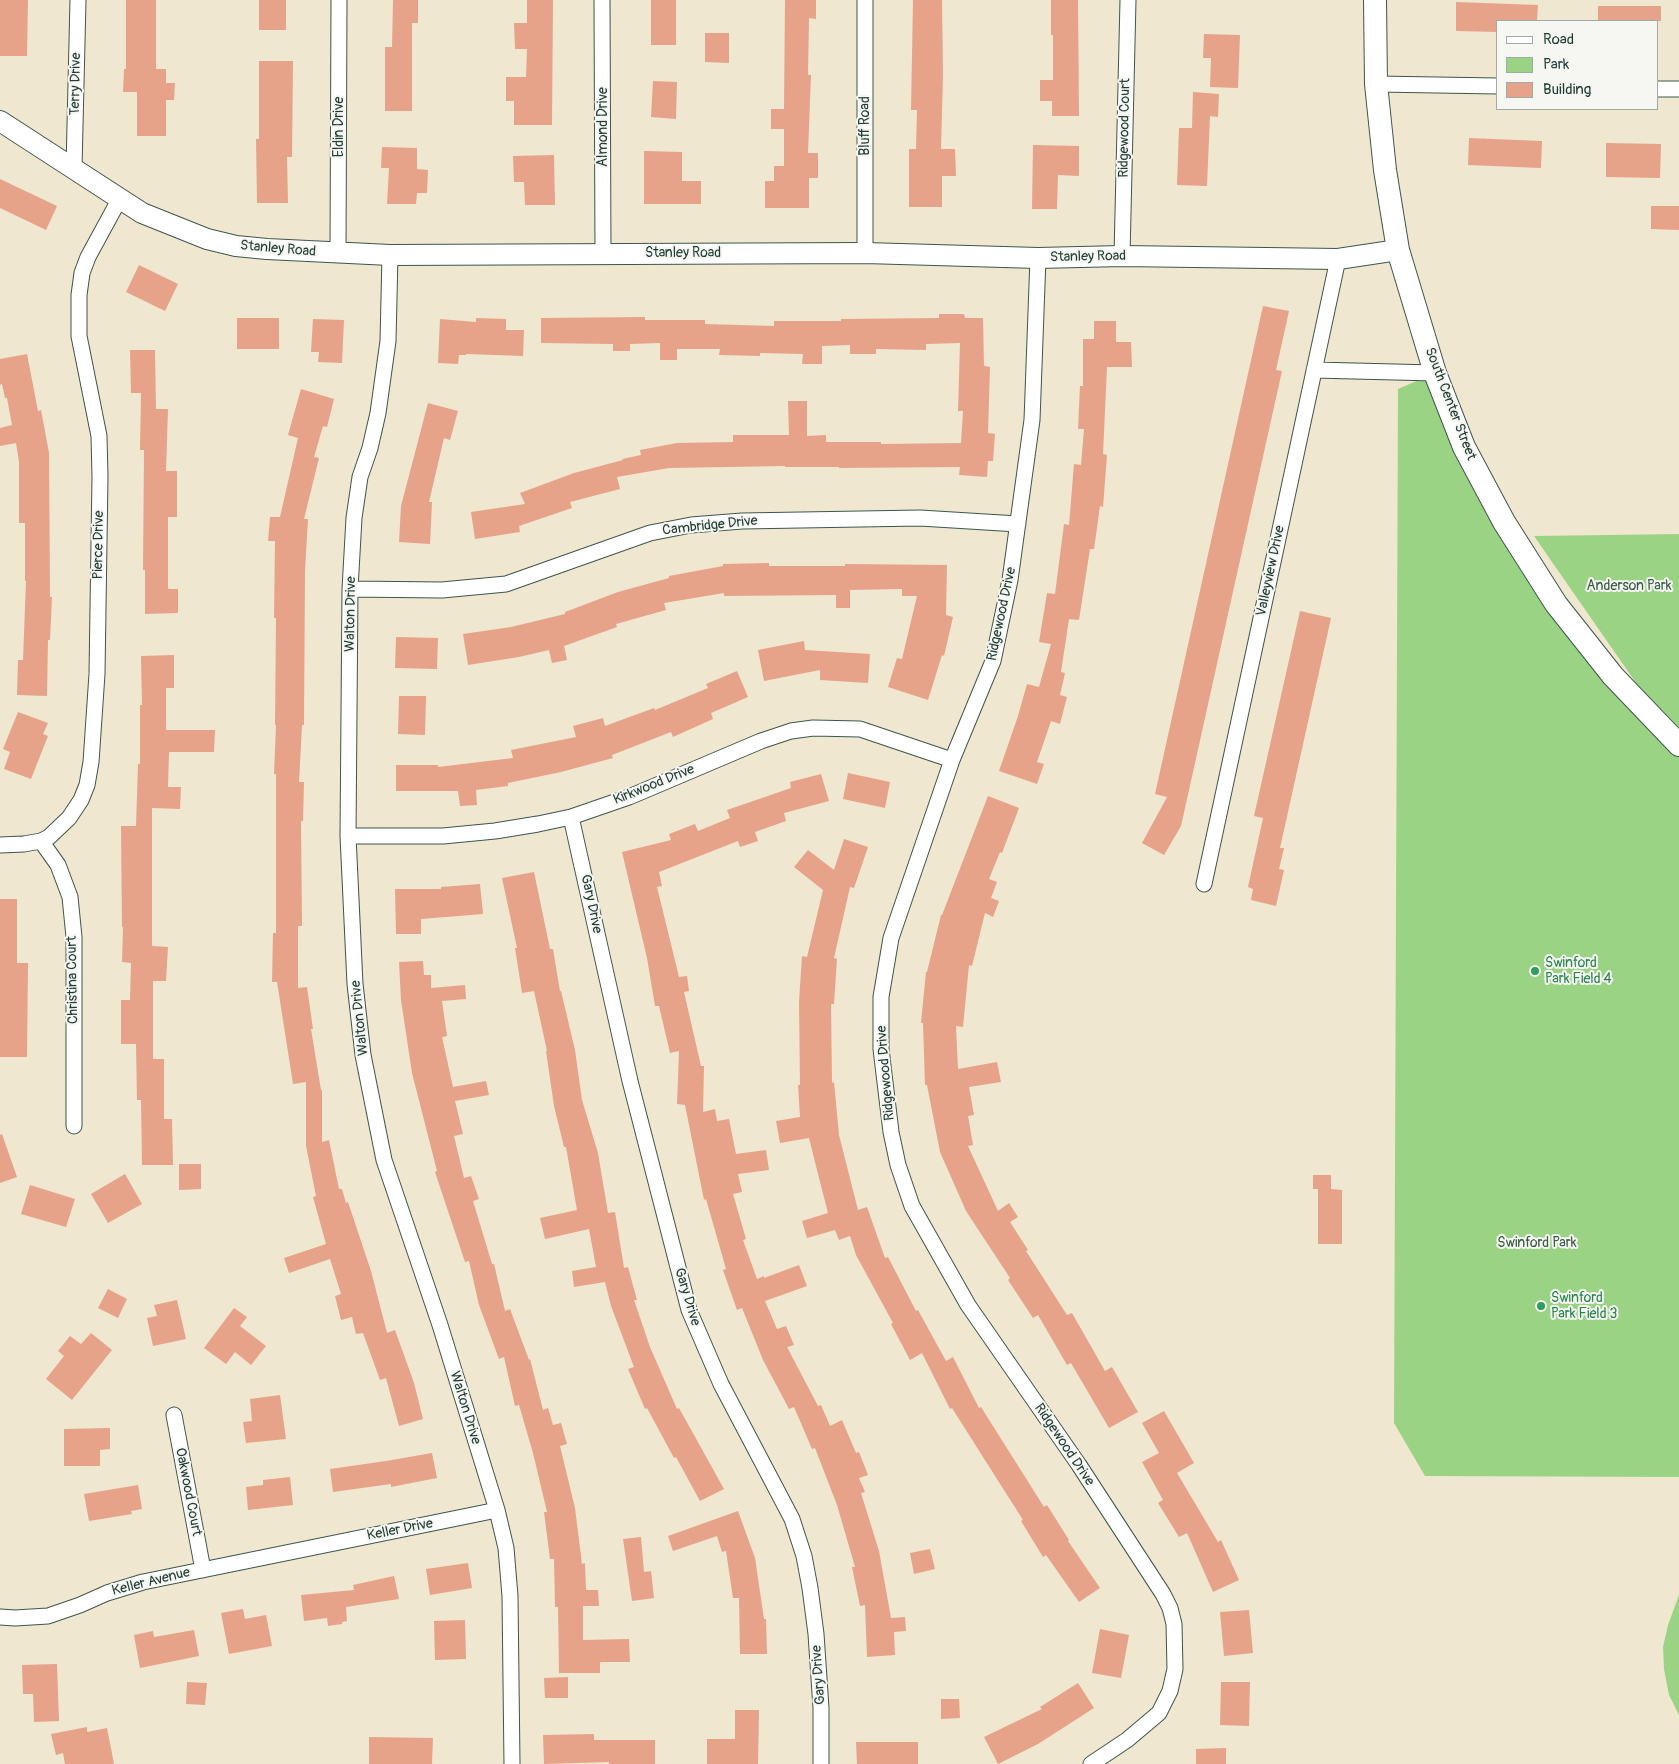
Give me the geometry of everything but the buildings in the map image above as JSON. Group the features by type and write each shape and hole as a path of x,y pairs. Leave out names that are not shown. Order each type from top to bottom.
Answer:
{"main road":[{"name":"South Center Street","path":"1375,0 1376,84 1385,170 1398,250 1435,373 1464,447 1504,522 1556,604 1613,676 1679,745"}],"street":[{"name":"Terry Drive","path":"74,168 78,0"},
{"name":"Eldin Drive","path":"338,254 339,0"},
{"name":"Almond Drive","path":"602,0 603,254"},
{"name":"Bluff Road","path":"865,0 865,253"},
{"name":"Ridgewood Court","path":"1122,256 1128,0"},
{"path":"1376,84 1496,86"},
{"path":"1659,89 1679,89"},
{"name":"Stanley Road","path":"0,121 74,168 119,200 142,213 207,239 236,246 338,254 390,255 865,253 1038,258 1122,256 1338,259 1398,250"},
{"name":"Pierce Drive","path":"41,841 49,837 69,818 81,800 92,762 97,674 99,436 79,336 79,295 82,273 88,257 119,200"},
{"name":"Walton Drive","path":"390,255 388,341 378,413 370,448 360,477 354,518 350,589 348,836 356,984 362,1046 384,1160 440,1326 497,1510 506,1548 510,1596 512,1764"},
{"name":"Ridgewood Drive","path":"1038,258 1032,420 1010,580 993,661 952,760 891,938 881,997 881,1049 891,1132 898,1165 912,1206 968,1305 1078,1465 1163,1594 1170,1608 1174,1624 1175,1669 1170,1691 1159,1713 1127,1740 1091,1764"},
{"name":"Valleyview Drive","path":"1204,884 1338,259"},
{"path":"1314,370 1435,373"},
{"name":"Cambridge Drive","path":"350,589 442,590 506,584 650,533 691,525 742,521 920,518 1018,524"},
{"name":"Kirkwood Drive","path":"348,836 443,836 503,830 572,817 629,797 761,740 791,731 813,728 860,729 952,760"},
{"name":"Gary Drive","path":"572,817 630,1081 689,1310 721,1384 792,1519 804,1556 816,1634 821,1708 821,1764"},
{"path":"0,845 41,841"},
{"name":"Christina Court","path":"41,841 58,865 70,897 74,937 74,1126"},
{"name":"Oakwood Court","path":"174,1415 203,1570"},
{"name":"Keller Drive","path":"304,1549 497,1510"},
{"name":"Keller Avenue","path":"0,1617 48,1616 107,1593 143,1582 304,1549"}],"green space":[{"name":"Swinford Park","path":"1435,373 1504,522 1677,742 1534,536 1679,534 1679,1477 1425,1476 1394,1423 1398,389"},
{"path":"1679,1595 1679,1715 1669,1695 1664,1669 1663,1647 1668,1625"}],"place":[{"name":"Swinford Park Field 4","path":"1535,971"},
{"name":"Swinford Park Field 3","path":"1541,1306"}],"park label":[{"name":"Anderson Park","path":"1629,586"}]}
